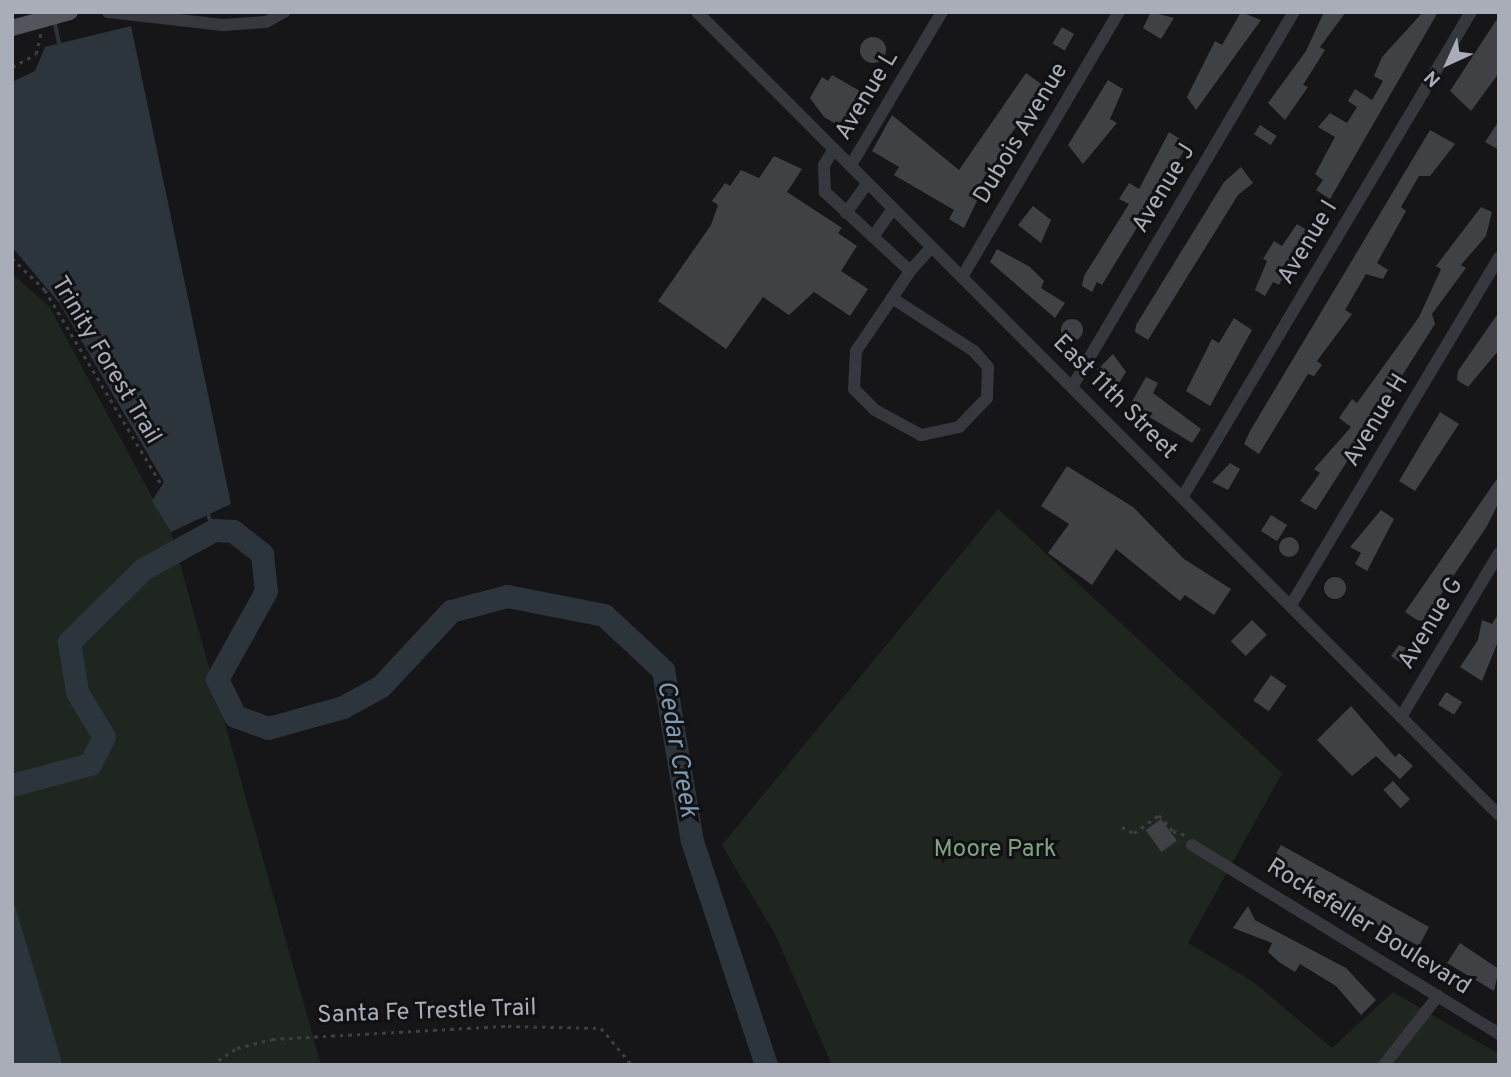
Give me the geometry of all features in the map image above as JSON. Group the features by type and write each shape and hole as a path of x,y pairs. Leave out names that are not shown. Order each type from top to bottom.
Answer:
{"main road":[{"path":"12,28 70,12"}],"street":[{"path":"108,12 223,25 266,22 284,12"},
{"name":"East 11th Street","path":"697,12 1499,815"},
{"name":"Avenue L","path":"851,165 942,12"},
{"name":"Dubois Avenue","path":"962,277 1119,12"},
{"name":"Avenue J","path":"1072,387 1294,12"},
{"name":"Avenue I","path":"1183,496 1471,12"},
{"path":"834,149 822,179 825,192 910,271"},
{"path":"846,213 868,183"},
{"path":"873,237 893,208"},
{"path":"892,298 974,351 988,367 987,398 959,427 921,435 875,410 854,389 856,351 910,271 931,248"},
{"name":"Avenue H","path":"1291,606 1499,258"},
{"name":"Avenue G","path":"1401,717 1499,553"},
{"name":"Rockefeller Boulevard","path":"1192,845 1499,1034"},
{"path":"1384,1065 1438,996"}],"path":[{"path":"12,67 36,54 39,26"},
{"name":"Trinity Forest Trail","path":"12,258 45,290 163,487"},
{"path":"1122,827 1134,833 1159,815 1192,845"},
{"name":"Santa Fe Trestle Trail","path":"211,1065 237,1048 272,1039 508,1026 601,1028 632,1065"}],"green space":[{"path":"12,274 49,306 171,532 321,1065 46,1065 12,951"},
{"name":"Moore Park","path":"998,509 1282,773 1188,943 1252,981 1332,1048 1393,992 1499,1054 1499,1065 832,1065 776,936 722,845"}],"shaded area":[{"path":"131,26 231,504 171,532 152,501 164,482 60,304 12,247 12,82 35,71 45,47"},
{"path":"12,896 60,1056 62,1065 12,1065"}],"building":[{"path":"1151,12 1174,18 1161,39 1143,28"},
{"path":"1241,12 1261,20 1196,110 1187,97 1215,41 1222,45"},
{"path":"1324,12 1346,12 1320,47 1325,50 1303,85 1308,87 1285,120 1268,103 1306,51"},
{"path":"1423,12 1438,12 1330,199 1316,190 1323,180 1315,174 1335,137 1318,127 1330,113 1347,123 1357,107 1348,101 1355,89 1372,100 1383,81 1374,76 1382,57"},
{"path":"1499,16 1499,73 1471,111 1450,91"},
{"path":"1062,27 1074,34 1065,50 1052,43"},
{"path":"873,37 882,41 886,50 882,59 873,63 864,59 860,50 864,41"},
{"path":"1026,73 1045,87 1005,142 964,228 949,219 954,210 894,175 899,167 872,151 892,115 959,170"},
{"path":"832,75 872,98 852,133 824,117 810,98 822,77 828,81"},
{"path":"1108,80 1123,89 1110,119 1117,123 1083,164 1068,145"},
{"path":"1499,121 1499,150 1485,142"},
{"path":"1260,125 1277,136 1271,145 1254,134"},
{"path":"1430,130 1455,144 1430,176 1419,176 1401,207 1406,211 1377,263 1388,270 1383,279 1366,274 1345,310 1352,314 1317,361 1322,365 1314,376 1308,374 1259,454 1244,444 1250,431"},
{"path":"1169,132 1188,144 1102,285 1097,282 1092,292 1082,286 1084,276 1129,204 1119,199 1129,183 1139,189"},
{"path":"774,156 802,169 787,192 842,228 838,233 857,246 841,271 868,289 850,316 814,292 789,315 763,297 726,349 658,301 711,225 718,205 712,201 725,183 730,186 741,170 759,178"},
{"path":"1241,167 1253,183 1238,195 1148,340 1135,332 1136,325 1224,182"},
{"path":"1033,206 1051,220 1041,243 1018,225"},
{"path":"1481,207 1492,212 1486,236 1461,265 1466,268 1432,314 1435,324 1316,510 1300,501 1320,473 1314,469 1351,427 1339,418 1352,399 1357,403 1419,317 1441,269 1436,266"},
{"path":"1297,224 1308,231 1279,285 1273,282 1265,296 1255,290 1267,261 1263,259 1274,241 1282,246"},
{"path":"997,249 1030,267 1044,281 1041,288 1065,303 1055,318 990,262"},
{"path":"1499,312 1499,350 1468,387 1457,380 1458,371"},
{"path":"1234,318 1252,330 1210,406 1186,391 1212,339 1219,343"},
{"path":"1072,319 1082,326 1083,330 1076,340 1072,341 1062,334 1061,330 1068,320"},
{"path":"1113,354 1126,372 1119,383 1097,370"},
{"path":"1146,377 1158,383 1153,393 1201,429 1192,443 1130,405"},
{"path":"1440,412 1459,424 1415,491 1399,481"},
{"path":"1230,463 1240,469 1228,490 1212,482"},
{"path":"1067,466 1133,507 1184,559 1231,589 1214,615 1185,595 1180,601 1116,549 1092,585 1048,553 1069,524 1041,506"},
{"path":"1499,476 1499,502 1487,526 1423,621 1417,620 1405,612"},
{"path":"1381,510 1394,519 1367,571 1355,564 1361,553 1350,547"},
{"path":"1271,515 1287,525 1277,541 1261,531"},
{"path":"1289,537 1296,540 1299,547 1296,554 1289,557 1282,554 1279,547 1282,540"},
{"path":"1335,577 1343,580 1346,588 1343,596 1335,599 1327,596 1324,588 1327,580"},
{"path":"1499,613 1499,639 1482,681 1460,667 1478,640 1482,620 1492,624"},
{"path":"1252,620 1267,635 1246,656 1231,641"},
{"path":"1399,645 1418,652 1407,667 1391,656"},
{"path":"1271,675 1287,686 1269,711 1253,700"},
{"path":"1446,692 1462,702 1454,715 1438,705"},
{"path":"1351,706 1395,757 1399,753 1413,766 1400,779 1376,756 1352,776 1317,740"},
{"path":"1393,781 1410,799 1401,808 1383,790"},
{"path":"1161,819 1177,841 1161,852 1146,830"},
{"path":"1281,845 1429,927 1419,946 1355,913 1273,858"},
{"path":"1248,906 1255,920 1346,968 1376,1000 1361,1015 1336,986 1300,964 1295,972 1279,962 1268,952 1272,943 1233,928"},
{"path":"1460,943 1499,969 1494,991 1447,963"}],"waterway":[{"path":"55,22 60,45"},
{"path":"208,513 214,530"},
{"name":"Cedar Creek","path":"12,785 90,764 104,737 77,692 69,642 143,569 214,530 233,531 262,554 266,591 217,679 235,716 268,728 343,707 381,686 451,611 507,596 604,615 663,670 692,841 766,1065"}]}
